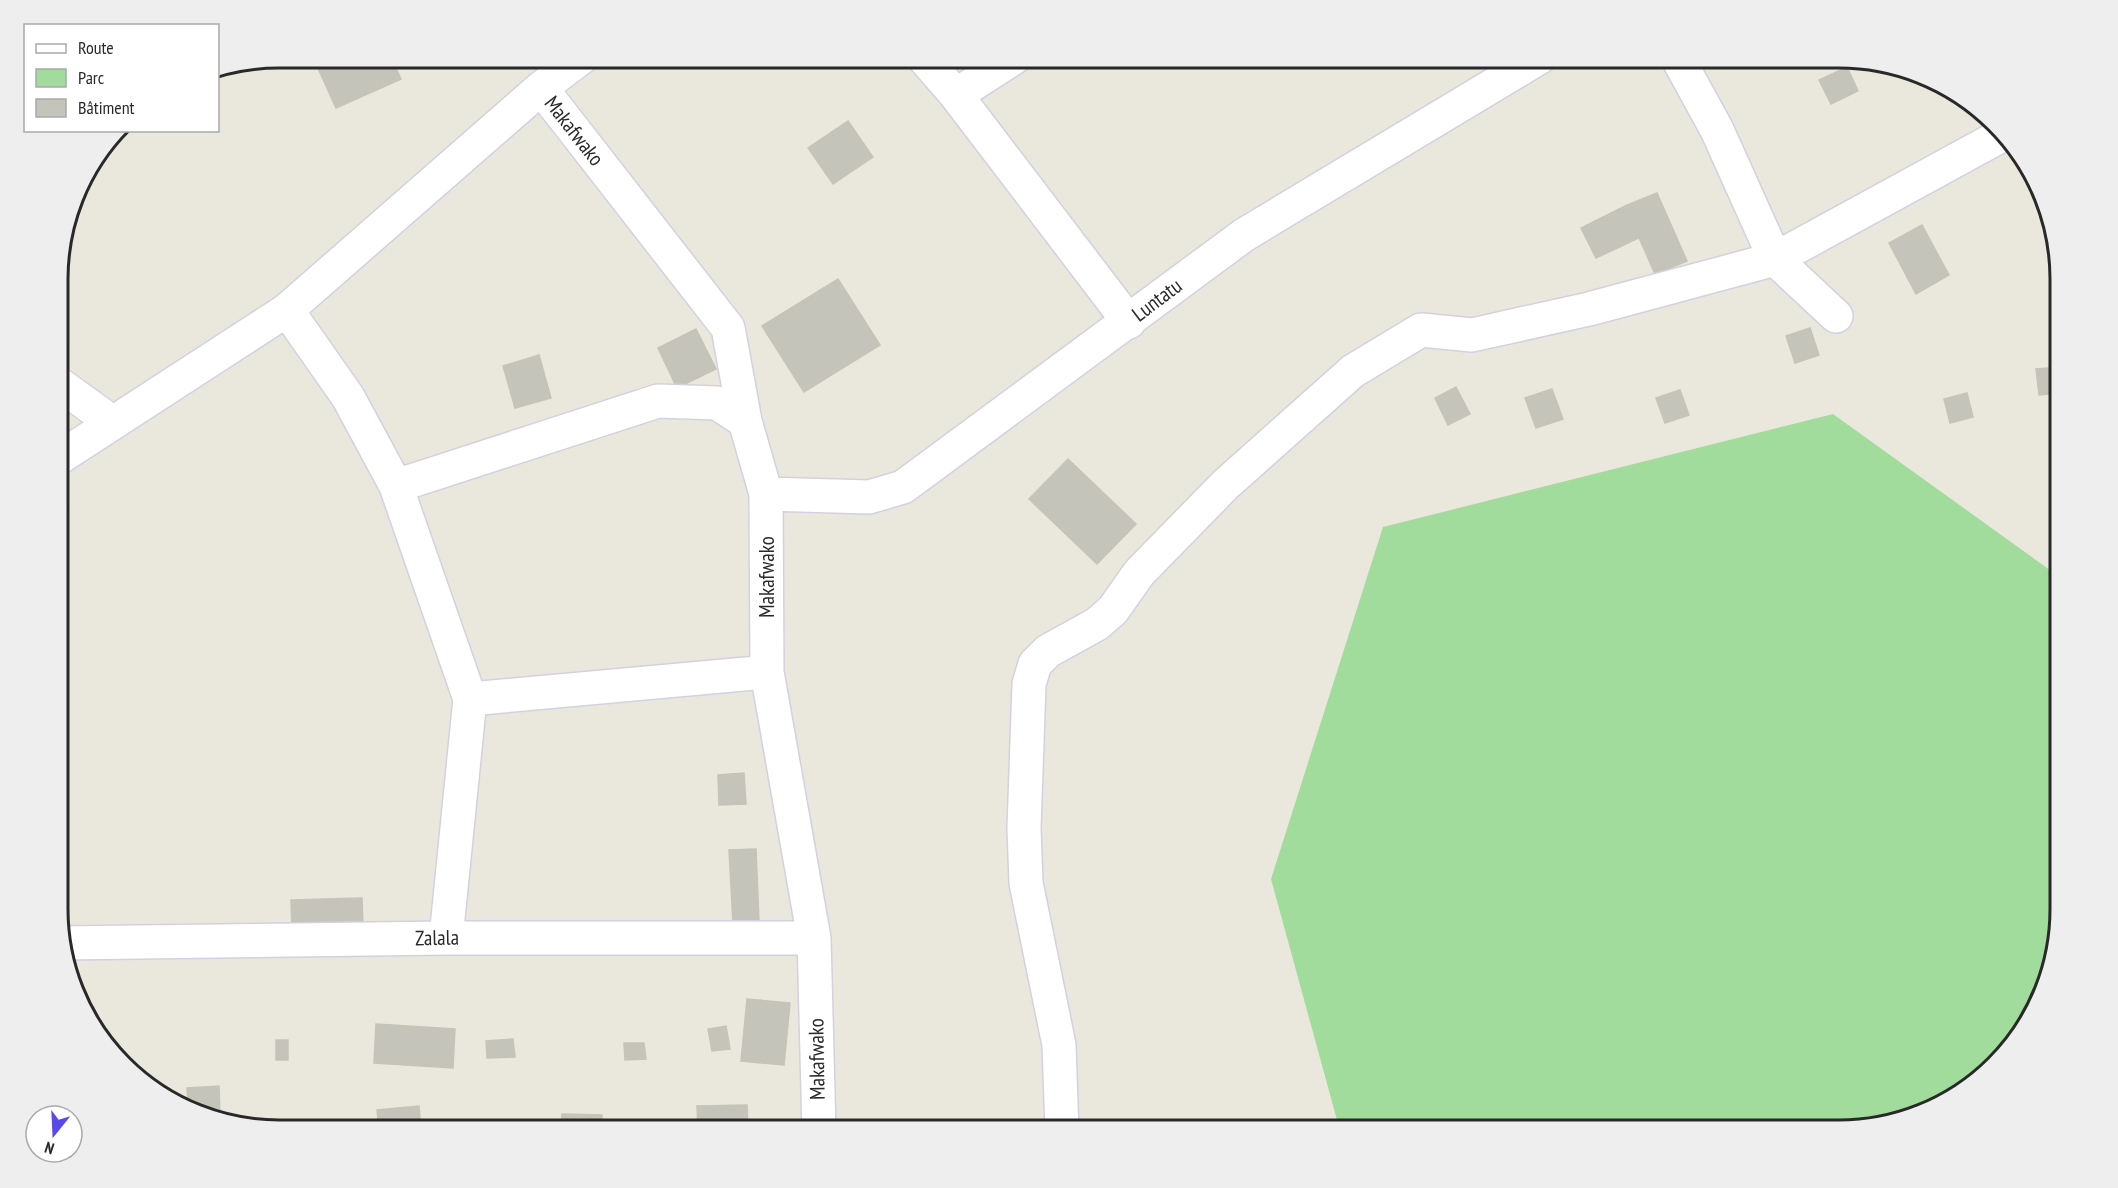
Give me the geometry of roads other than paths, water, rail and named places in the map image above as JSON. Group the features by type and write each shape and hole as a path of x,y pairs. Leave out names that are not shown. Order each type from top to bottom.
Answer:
{"street":[{"path":"68,452 287,310 541,88 567,68"},
{"path":"933,68 956,95 1129,322"},
{"path":"956,95 998,68"},
{"name":"Luntatu","path":"766,494 869,497 903,487 1244,236 1522,68"},
{"path":"1683,68 1717,130 1775,259 1836,316"},
{"name":"Makafwako","path":"541,88 728,328 745,421 766,494 767,672 814,938 819,1120"},
{"path":"1062,1120 1059,1045 1026,883 1024,828 1027,713 1029,684 1035,664 1048,651 1097,624 1113,610 1139,573 1225,485 1353,371 1421,330 1472,334 1589,309 1775,259 1997,138"},
{"path":"287,310 348,398 396,486 470,699 446,938"},
{"path":"68,390 113,423"},
{"path":"396,486 658,401 717,403 745,421"},
{"path":"470,699 767,672"},
{"name":"Zalala","path":"70,944 446,938 814,938"}]}
